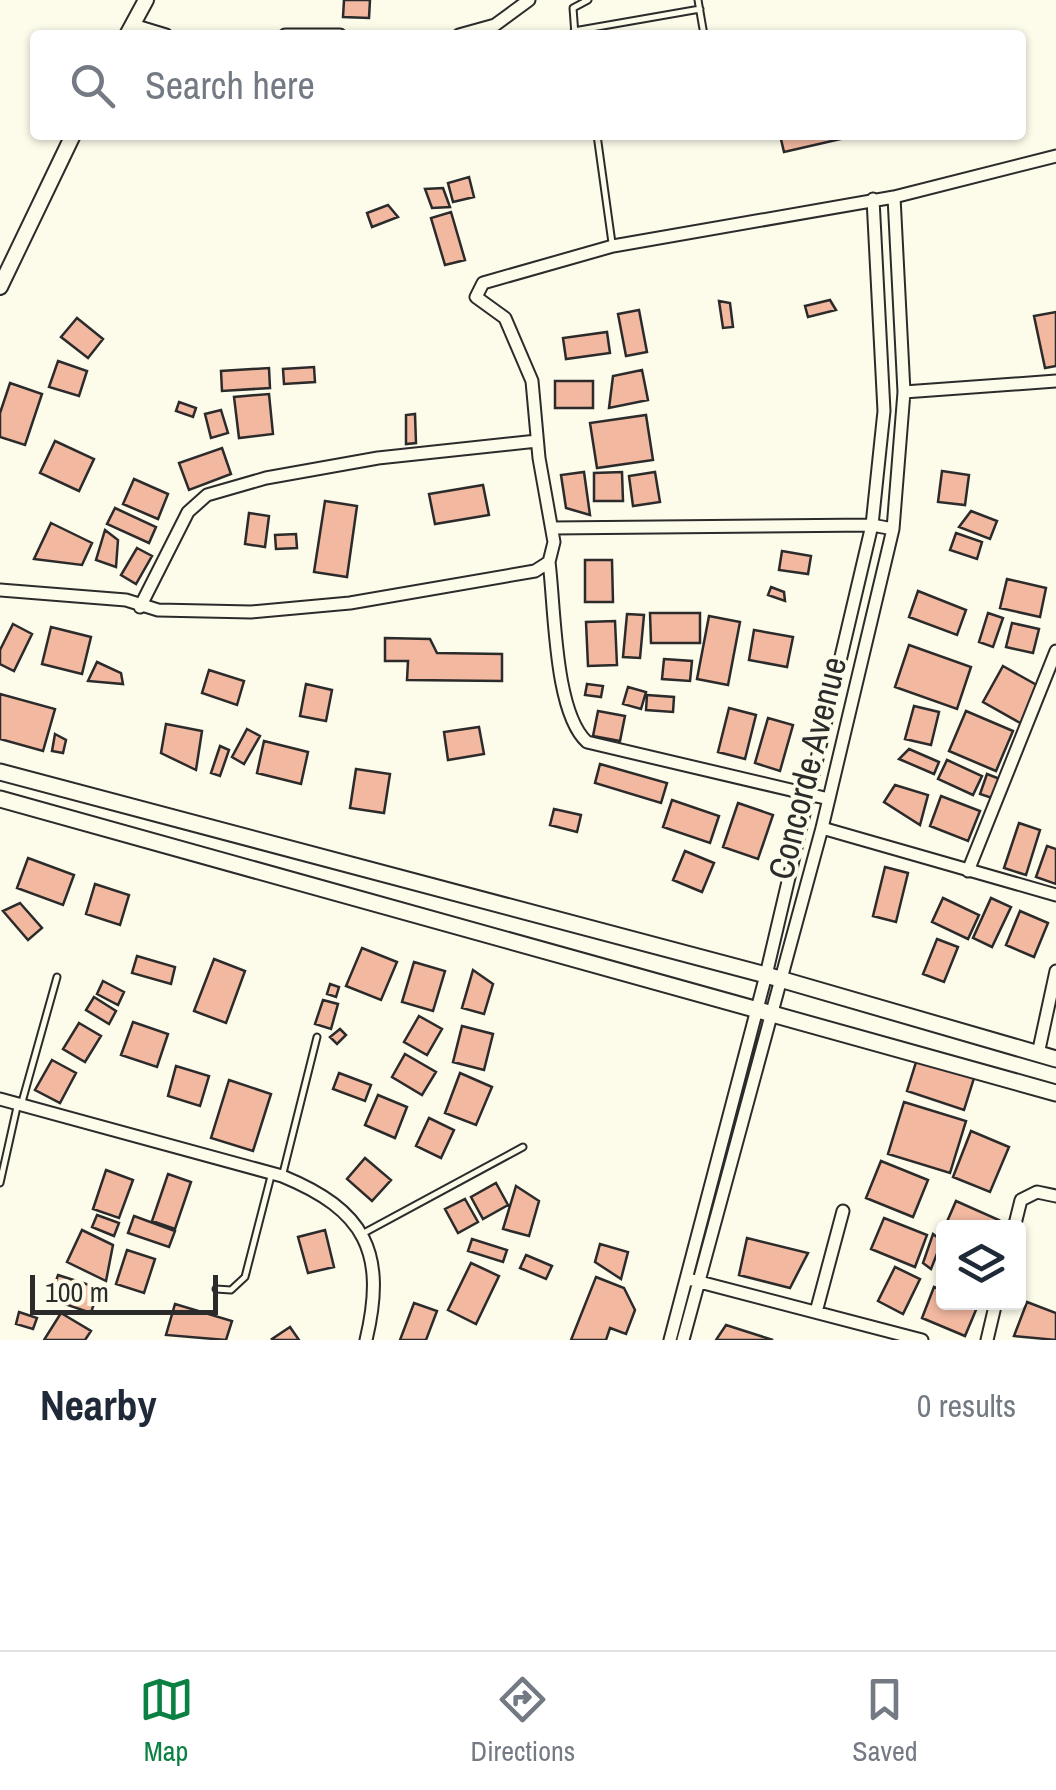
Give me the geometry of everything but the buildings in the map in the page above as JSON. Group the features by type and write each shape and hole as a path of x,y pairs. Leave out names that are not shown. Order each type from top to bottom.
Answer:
{"main road":[{"path":"0,772 774,977 1056,1059"},
{"path":"0,798 1056,1093"}],"street":[{"path":"130,30 146,0"},
{"path":"478,30 496,25 529,0"},
{"path":"0,287 71,140"},
{"path":"0,590 126,600 140,607 251,612 350,603 535,571 554,554 532,381 504,318 476,297 483,282 612,246 894,196 1056,156"},
{"name":"Concorde Avenue","path":"774,977 822,828 893,529 904,392 894,196"},
{"name":"Concorde Avenue","path":"683,1340 694,1281 774,977 808,792 872,525 884,412 873,199"},
{"path":"904,392 1056,381"},
{"path":"140,607 188,512 207,494 266,478 378,458 537,442"},
{"path":"552,528 872,525 893,529"},
{"path":"549,562 566,704 572,729 586,742 829,799"},
{"path":"968,871 1056,652"},
{"path":"822,828 1056,895"},
{"path":"1038,1054 1056,972"},
{"path":"0,1099 277,1175 324,1193 362,1234 373,1259 372,1312 366,1340"},
{"path":"1016,1220 1020,1200 1037,1192 1056,1196"},
{"path":"816,1312 843,1211"},
{"path":"694,1281 922,1340"},
{"name":"Concorde Avenue","path":"670,1340 694,1281"},
{"path":"987,1340 994,1310"}],"lane":[{"path":"575,30 574,8 588,0"},
{"path":"698,0 703,30"},
{"path":"591,30 700,9"},
{"path":"598,140 612,246"},
{"path":"0,1183 56,977"},
{"path":"216,1290 231,1290 245,1277 316,1037"},
{"path":"362,1234 523,1147"}]}
